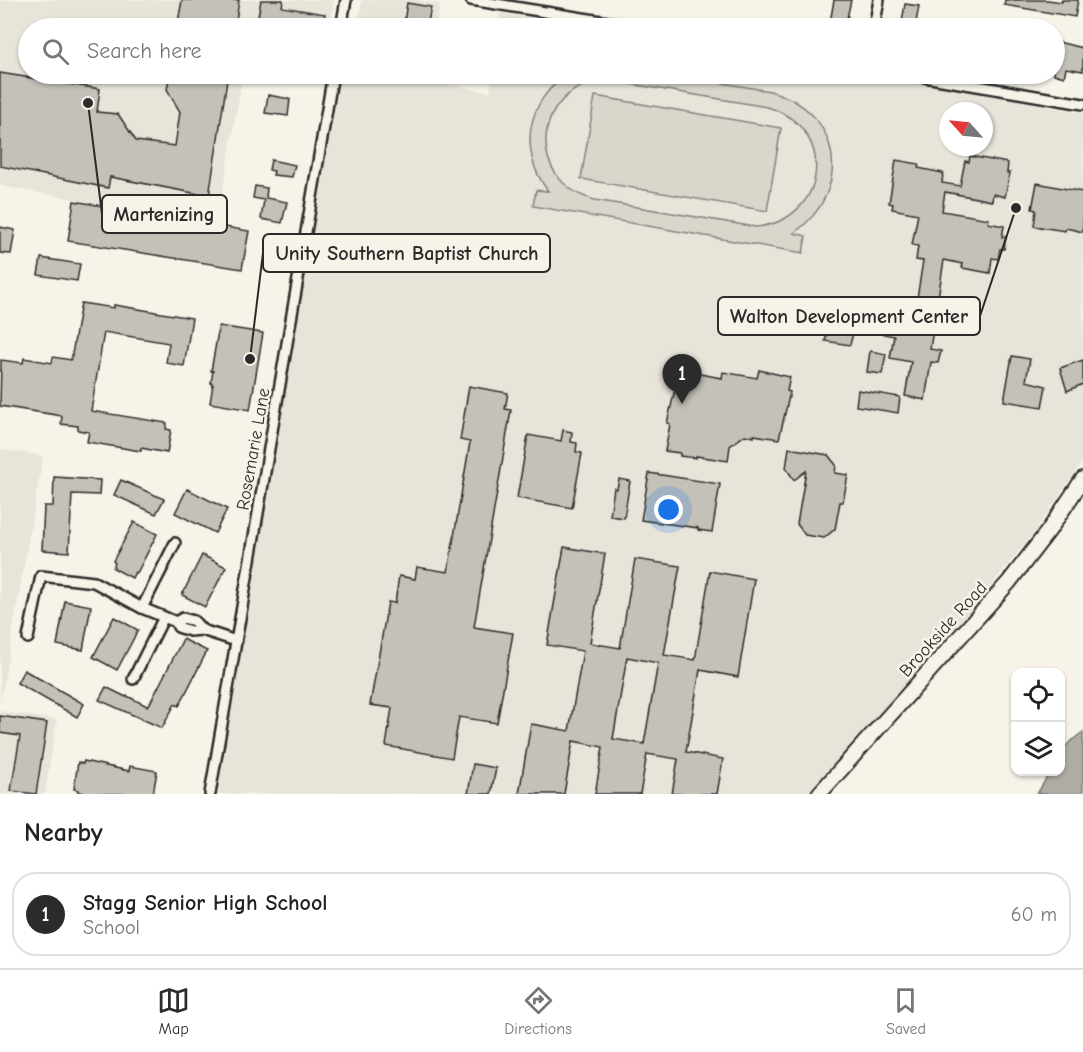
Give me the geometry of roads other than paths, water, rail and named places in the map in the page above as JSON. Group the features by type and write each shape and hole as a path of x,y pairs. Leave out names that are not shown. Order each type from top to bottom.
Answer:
{"street":[{"path":"343,18 346,0"},
{"path":"471,0 583,18"},
{"path":"876,18 879,0"},
{"name":"Rosemarie Lane","path":"210,794 331,84"},
{"path":"966,84 1083,104"},
{"name":"Brookside Road","path":"819,794 1008,582 1049,530 1083,479"},
{"path":"142,608 175,543"},
{"path":"28,638 41,576 94,582 142,608 176,622 178,627 190,631 202,630 236,641"},
{"path":"133,679 164,617"}],"place":[{"name":"Martenizing","path":"88,103"},
{"name":"Walton Development Center","path":"1016,208"},
{"name":"Unity Southern Baptist Church","path":"250,359"},
{"name":"Stagg Senior High School","path":"682,404"}]}
